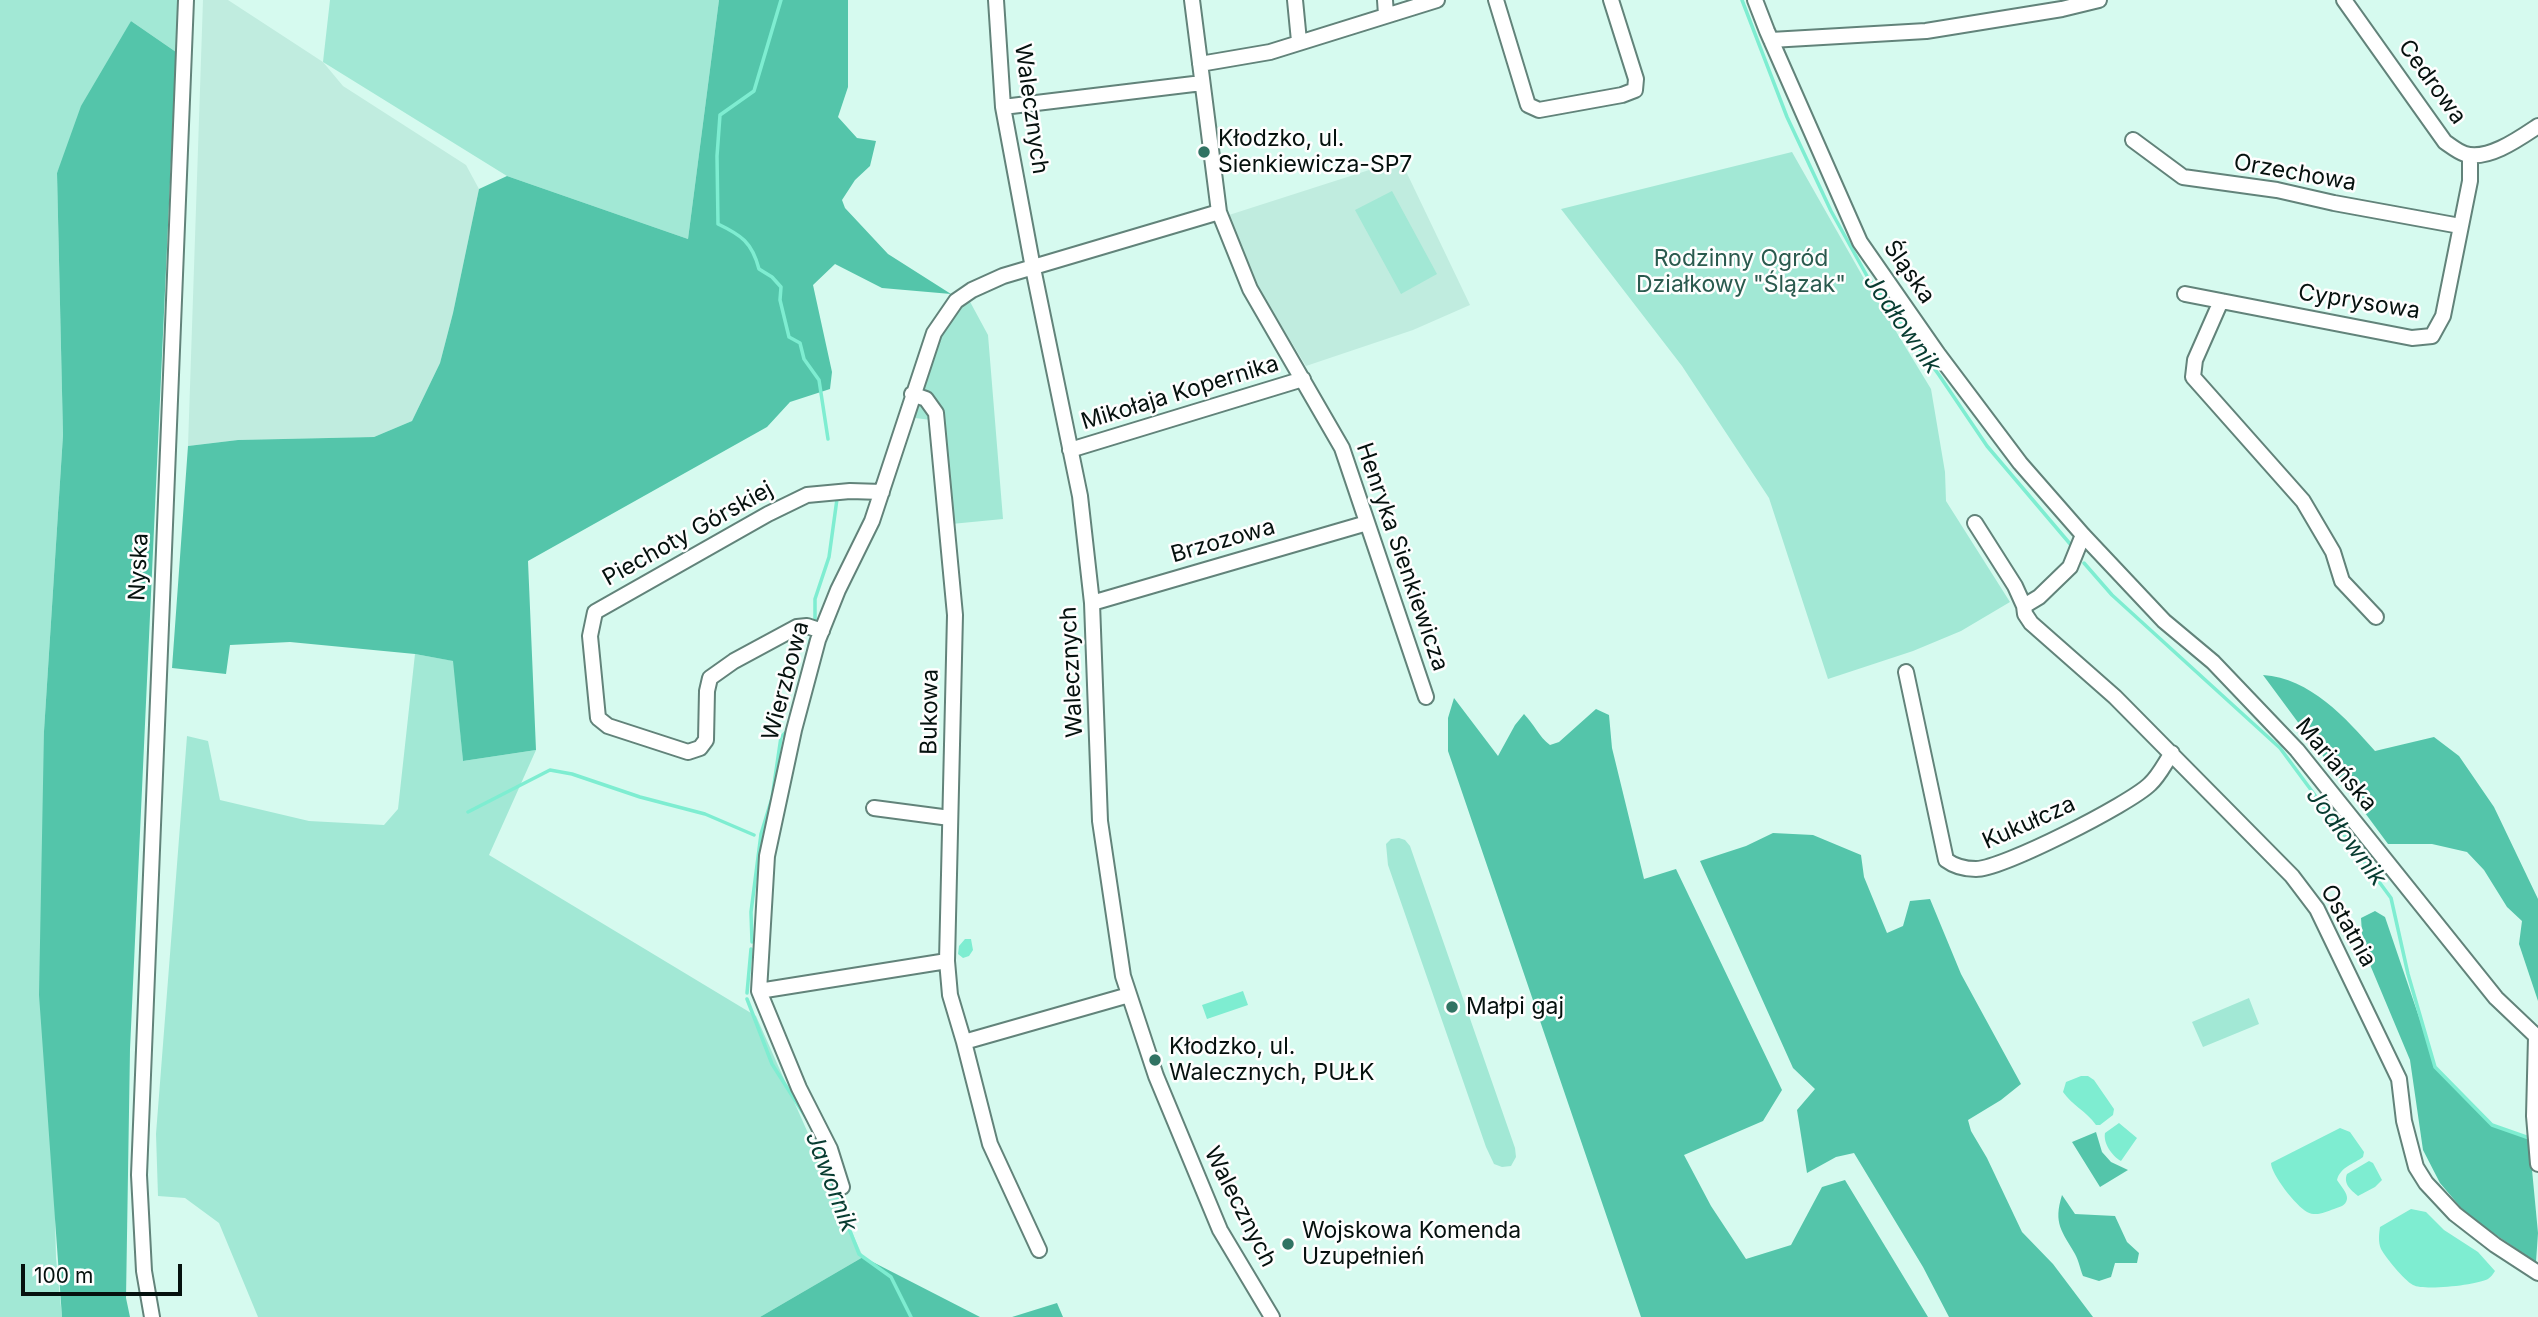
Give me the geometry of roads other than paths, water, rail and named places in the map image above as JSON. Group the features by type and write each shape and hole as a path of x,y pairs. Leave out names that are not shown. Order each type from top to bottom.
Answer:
{"street":[{"name":"Nyska","path":"152,1317 144,1271 139,1175 140,1135 186,0"},
{"name":"Walecznych","path":"996,0 1003,107 1080,496 1092,603 1100,821 1123,975 1174,1124 1220,1230 1272,1317"},
{"name":"Henryka Sienkiewicza","path":"1192,0 1219,212 1250,289 1342,448 1426,697"},
{"path":"1294,0 1299,41"},
{"path":"1200,64 1270,52 1386,7 1437,0"},
{"path":"1496,0 1528,105 1539,110 1622,95 1635,90 1636,79 1611,0"},
{"name":"Śląska","path":"1755,0 1860,242 1938,354 2020,463 2083,536"},
{"path":"1771,40 1926,31 2062,9 2099,0"},
{"name":"Cedrowa","path":"2344,0 2445,142 2469,155 2501,150 2538,126"},
{"path":"1003,107 1202,83"},
{"name":"Orzechowa","path":"2133,140 2183,177 2277,190 2460,226"},
{"name":"Cyprysowa","path":"2185,294 2412,338 2432,336 2442,316 2469,181 2469,155"},
{"name":"Wierzbowa","path":"759,991 767,856 794,730 822,631 838,590 872,521 934,332 956,301 972,290 1003,276 1219,212"},
{"path":"2221,301 2195,360 2193,377 2303,501 2333,552 2342,581 2376,617"},
{"name":"Mikołaja Kopernika","path":"1070,450 1303,379"},
{"name":"Bukowa","path":"912,394 926,399 936,413 956,615 947,961 950,995 990,1144 1039,1250"},
{"name":"Piechoty Górskiej","path":"822,631 807,626 797,627 710,678 706,691 706,740 700,748 688,752 608,726 598,718 590,636 595,612 768,514 807,495 850,491 882,492"},
{"name":"Brzozowa","path":"1092,603 1367,523"},
{"name":"Ostatnia","path":"1975,523 2015,586 2031,623 2115,697 2172,753 2292,876 2317,909 2399,1079 2403,1121 2417,1167 2426,1183 2455,1214 2538,1273"},
{"path":"2024,606 2039,597 2070,567 2083,536"},
{"name":"Mariańska","path":"2083,536 2164,621 2213,662 2297,750 2496,998 2537,1037"},
{"name":"Kukułcza","path":"1906,671 1946,860 1954,865 1978,869 2025,852 2123,804 2151,783 2172,753"},
{"path":"874,807 950,818"},
{"path":"842,1187 830,1149 799,1088 759,991 947,961"},
{"path":"964,1042 1129,995"},
{"path":"2537,1037 2534,1116 2537,1159"}],"waterway":[{"name":"Jawornik","path":"781,0 754,91 720,115 717,156 718,224 744,241 753,252 759,269 781,287 780,300 789,337 800,343 804,359 819,380 828,439"},
{"name":"Jodłownik","path":"1742,0 1787,117 1831,211 1867,276 1987,446 2071,545"},
{"name":"Jawornik","path":"815,621 815,599 829,557 837,499"},
{"name":"Jodłownik","path":"2084,563 2112,595 2280,748 2391,898 2408,974 2435,1067 2492,1125 2532,1139"},
{"name":"Jawornik","path":"808,651 810,640"},
{"name":"Jawornik","path":"752,942 751,912 761,834 772,798 781,737 788,730"},
{"path":"468,812 550,770 572,774 640,797 705,814 754,835"},
{"name":"Jawornik","path":"747,993 751,949"},
{"name":"Jawornik","path":"747,999 772,1064 807,1119"},
{"name":"Jawornik","path":"819,1141 820,1154 859,1254 891,1277 911,1317"}],"place":[{"name":"Kłodzko, ul. Sienkiewicza-SP7","path":"1204,152"},
{"name":"Małpi gaj","path":"1452,1007"},
{"name":"Kłodzko, ul. Walecznych, PUŁK","path":"1155,1060"},
{"name":"Wojskowa Komenda Uzupełnień","path":"1288,1244"}],"park label":[{"name":"Rodzinny Ogród Działkowy \"Ślązak\"","path":"1741,272"}]}
